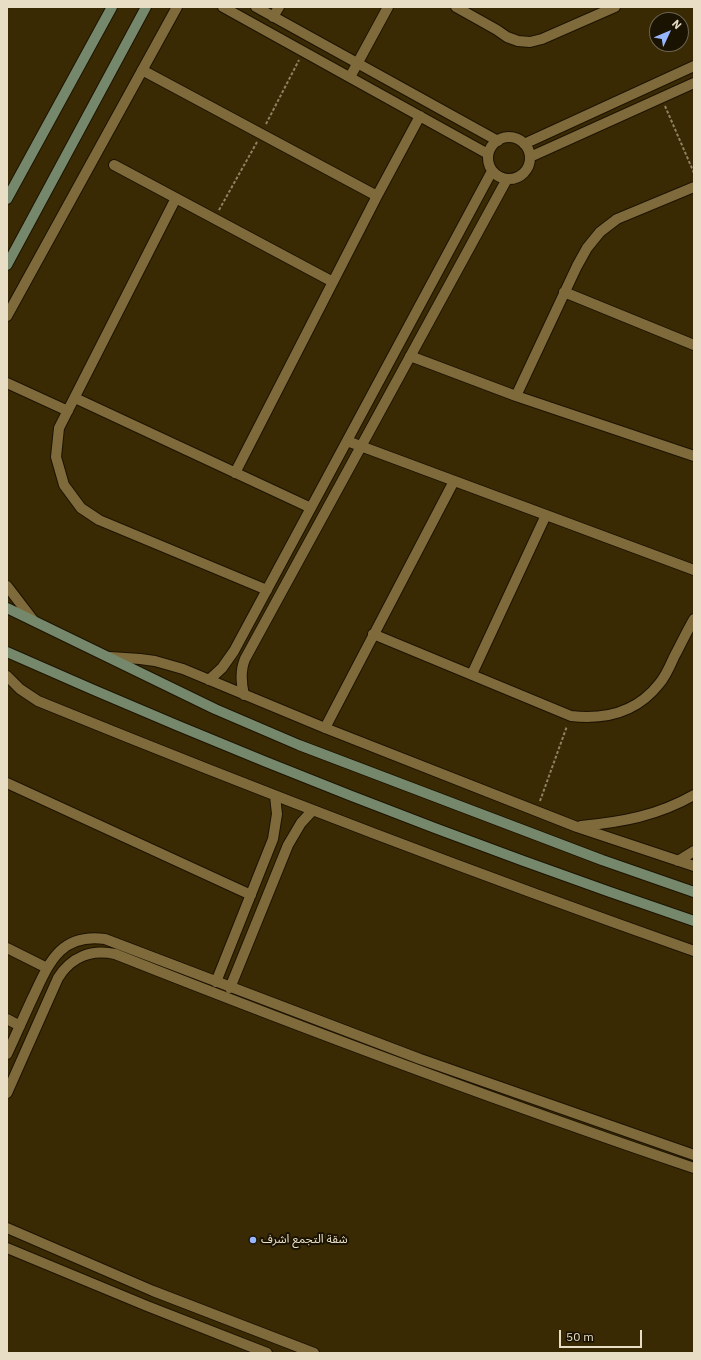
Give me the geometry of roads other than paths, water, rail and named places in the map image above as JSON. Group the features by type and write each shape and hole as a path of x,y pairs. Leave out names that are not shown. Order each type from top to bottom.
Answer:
{"street":[{"path":"7,199 112,7"},
{"path":"7,265 146,7"},
{"path":"7,316 177,7"},
{"path":"223,7 488,154"},
{"path":"256,7 498,140"},
{"path":"273,17 279,7"},
{"path":"350,77 388,7"},
{"path":"456,7 507,37 518,41 530,42 542,39 615,7"},
{"path":"524,144 694,66"},
{"path":"142,70 377,196"},
{"path":"530,157 694,83"},
{"path":"235,473 377,196 420,116"},
{"path":"509,137 520,140 524,144 530,157 524,174 513,179 507,179 501,178 492,171 488,163 488,154 492,146 498,140 509,137"},
{"path":"114,165 333,282"},
{"path":"209,680 228,660 267,590 492,171"},
{"path":"244,695 241,679 245,659 507,179"},
{"path":"516,396 564,292 587,248 600,232 617,219 694,187"},
{"path":"176,198 59,428 56,457 64,485 81,508 100,520 267,590"},
{"path":"564,292 694,345"},
{"path":"410,356 516,396 694,456"},
{"path":"7,383 68,411"},
{"path":"75,398 311,508"},
{"path":"347,441 694,570"},
{"path":"325,728 454,481"},
{"path":"472,674 546,515"},
{"path":"7,586 33,620"},
{"path":"7,608 215,708 299,746 602,860 694,892"},
{"path":"373,634 571,716 600,717 627,709 639,702 660,683 668,671 694,619"},
{"path":"7,652 221,744 381,808 508,856 694,921"},
{"path":"110,657 155,661 183,669 325,728 577,827 694,866"},
{"path":"7,676 20,689 38,701 275,796 488,877 694,951"},
{"path":"7,783 251,895"},
{"path":"577,827 632,820 668,808 694,795"},
{"path":"207,990 213,981 261,872 276,831 277,814 275,796"},
{"path":"230,988 292,837 301,823 313,810"},
{"path":"276,831 292,837"},
{"path":"678,861 694,851"},
{"path":"261,872 275,877"},
{"path":"7,1054 46,968 57,954 71,944 88,938 96,938 114,942 230,988 420,1059 694,1155"},
{"path":"7,948 46,968"},
{"path":"7,1093 58,978 68,965 82,956 98,952 115,954 415,1070 694,1168"},
{"path":"7,1019 20,1026"},
{"path":"625,1144 630,1133"},
{"path":"7,1228 208,1313 314,1353"},
{"path":"7,1248 147,1306 268,1353"},
{"path":"62,1270 68,1255"}],"place":[{"name":"شقة التجمع اشرف","path":"253,1240"}]}
